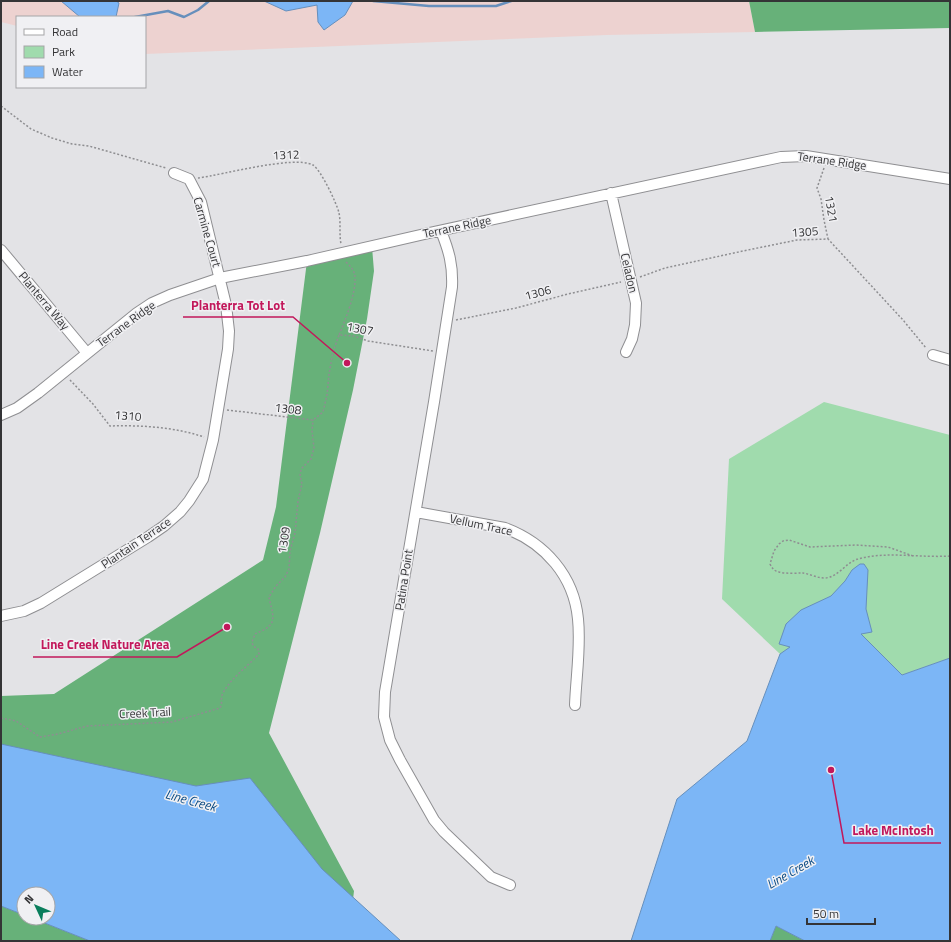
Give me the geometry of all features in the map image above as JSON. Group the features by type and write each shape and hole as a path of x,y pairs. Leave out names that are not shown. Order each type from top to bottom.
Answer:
{"street":[{"name":"Terrane Ridge","path":"1,415 16,408 27,400 137,313 152,303 194,286 220,278 342,253 767,159 794,156 827,159 950,179"},
{"path":"174,173 189,179"},
{"name":"Carmine Court","path":"189,179 201,202 220,278"},
{"name":"Celadon","path":"611,193 636,303 635,324 632,339 626,352"},
{"name":"Patina Point","path":"441,231 449,249 453,271 452,287 448,320 385,692 384,717 390,740 434,820 444,832 491,877 510,885"},
{"name":"Planterra Way","path":"1,250 87,353"},
{"name":"Plantain Terrace","path":"1,616 24,610 41,603 97,569 164,526 180,512 196,491 206,469 213,440 228,348 229,331 226,305 220,278"},
{"path":"933,355 950,360"},
{"name":"Vellum Trace","path":"416,512 505,528 534,542 555,562 565,576 573,593 578,620 575,705"}],"path":[{"path":"1,106 20,122 47,136 72,144 89,146 162,166 174,173"},
{"name":"1321","path":"827,159 817,188 821,199 828,239"},
{"name":"1312","path":"189,179 283,163 303,163 314,166 320,172 337,205 340,215 342,253"},
{"name":"1305","path":"632,280 665,268 743,251 797,240 828,239 903,320 933,355"},
{"name":"1307","path":"342,253 344,260 353,270 355,278 349,308 339,335 354,336 368,341 383,342 442,354"},
{"name":"1306","path":"448,320 516,308 568,294 632,280"},
{"name":"1308","path":"218,409 313,420 323,412 333,352 339,335"},
{"name":"1310","path":"64,372 93,404 110,426 143,426 193,433 213,440"},
{"name":"1309","path":"258,649 253,646 252,642 255,634 269,626 272,621 269,597 276,586 285,577 289,569 290,551 295,533 298,501 302,484 300,476 301,469 311,458 314,448 312,430 313,420"},
{"path":"913,556 888,547 856,545 810,547 789,540 783,541 779,544 774,551 770,564 773,569 780,572 802,573 824,578 832,576 851,562 858,559 891,556 913,556 950,556"},
{"name":"Creek Trail","path":"1,718 16,721 40,737 87,726 172,722 220,708 222,704 222,695 230,683 259,654 258,649"}],"shaded area":[{"path":"1,1 749,1 755,32 607,35 146,54 146,16 16,16 16,26 1,22"}],"green space":[{"path":"749,1 950,1 950,28 755,32"},
{"path":"372,247 374,271 367,319 353,390 320,533 269,733 354,891 348,941 1,773 1,696 54,694 263,560 276,507 307,261"},
{"path":"824,402 950,435 950,658 902,675 839,643 780,654 722,599 729,459"},
{"path":"1,906 16,912 16,926 52,926 90,941 1,941"},
{"path":"776,926 805,941 770,941"}],"water":[{"path":"61,1 116,1 119,3 116,16 79,16"},
{"path":"264,1 353,1 345,15 324,30 318,22 317,5 286,11"},
{"name":"Line Creek","path":"860,564 864,564 868,570 866,609 872,632 861,634 902,675 950,658 950,941 805,941 776,926 770,941 631,941 677,799 747,741 780,654 790,647 779,644 786,624 801,610 831,596 845,581 852,570"},
{"name":"Line Creek","path":"1,744 196,786 250,778 322,869 401,941 90,941 52,926 56,926 56,886 16,886 16,912 1,906"}],"waterway":[{"path":"140,16 168,11 184,17 198,10 209,1"},
{"path":"373,1 429,6 496,6 511,1"}],"place":[{"name":"Planterra Tot Lot","path":"347,363"},
{"name":"Line Creek Nature Area","path":"227,627"},
{"name":"Lake McIntosh","path":"831,770"}]}
